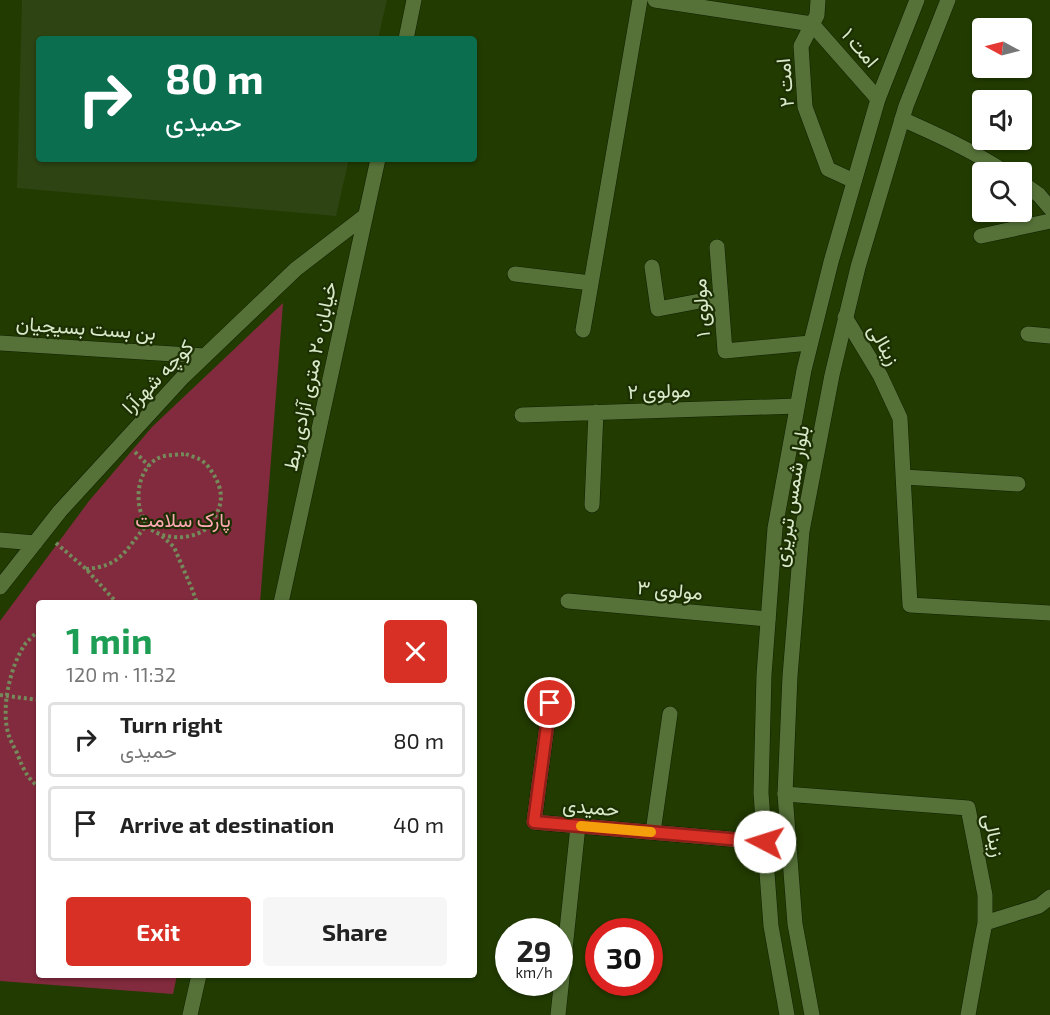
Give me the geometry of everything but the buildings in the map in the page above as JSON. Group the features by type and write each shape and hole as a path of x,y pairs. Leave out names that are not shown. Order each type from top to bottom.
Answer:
{"street":[{"path":"407,36 414,0"},
{"path":"583,330 640,0"},
{"path":"655,0 812,24"},
{"name":"امت ۲","path":"818,0 817,15 801,46 805,107 828,169 854,181"},
{"name":"بلوار شمس تبریزی","path":"787,1015 771,926 761,793 764,675 775,528 810,343 831,262 878,99 917,0"},
{"name":"بلوار شمس تبریزی","path":"812,1015 795,924 785,794 790,676 802,531 832,375 858,267 906,106 948,0"},
{"name":"امت ۱","path":"812,24 878,99"},
{"path":"902,119 990,162"},
{"name":"خیابان ۲۰ متری آزادی ربط","path":"282,600 377,162"},
{"path":"1032,190 1050,208"},
{"name":"کوچه شهرآرا","path":"0,587 60,512 183,377 296,269 365,216"},
{"path":"981,236 1050,221"},
{"name":"مولوی ۱","path":"717,247 725,351 810,343"},
{"path":"652,267 658,309 721,297"},
{"path":"515,274 591,283"},
{"name":"زینالی","path":"845,317 880,375 900,418 910,605 1050,613"},
{"path":"1028,334 1050,336"},
{"name":"بن بست بسیجیان","path":"0,343 205,356"},
{"name":"مولوی ۲","path":"522,415 797,406"},
{"path":"591,504 596,412"},
{"path":"904,477 1018,484"},
{"path":"0,540 39,538"},
{"name":"مولوی ۳","path":"568,601 768,619"},
{"name":"حمیدی","path":"550,703 534,822 765,842"},
{"path":"653,832 670,714"},
{"name":"زینالی","path":"785,794 968,808 985,895 985,923 969,1015"},
{"path":"558,1015 578,826"},
{"path":"985,923 1039,906 1050,897"},
{"path":"190,1015 198,978"}],"path":[{"path":"162,536 177,538 192,536 207,528 216,516 222,500 220,485 210,469 200,459 186,454 170,455 155,460 142,473 139,492 140,509 147,525 174,548 196,600"},
{"path":"86,569 100,568 124,555 147,525"},
{"path":"39,538 86,569 114,600"},
{"path":"36,633 26,644 17,661 6,696 5,711 8,735 24,770 36,785"},
{"path":"0,695 36,700"}],"shaded area":[{"path":"22,0 387,0 379,36 36,36 36,162 348,162 336,216 17,188"}],"green space":[{"name":"پارک سلامت","path":"283,303 260,600 36,600 36,978 176,978 173,994 0,981 0,621 89,501 152,427"}],"slow traffic":[{"path":"581,826 651,832"}],"route":[{"path":"550,703 534,822 765,842"}]}
